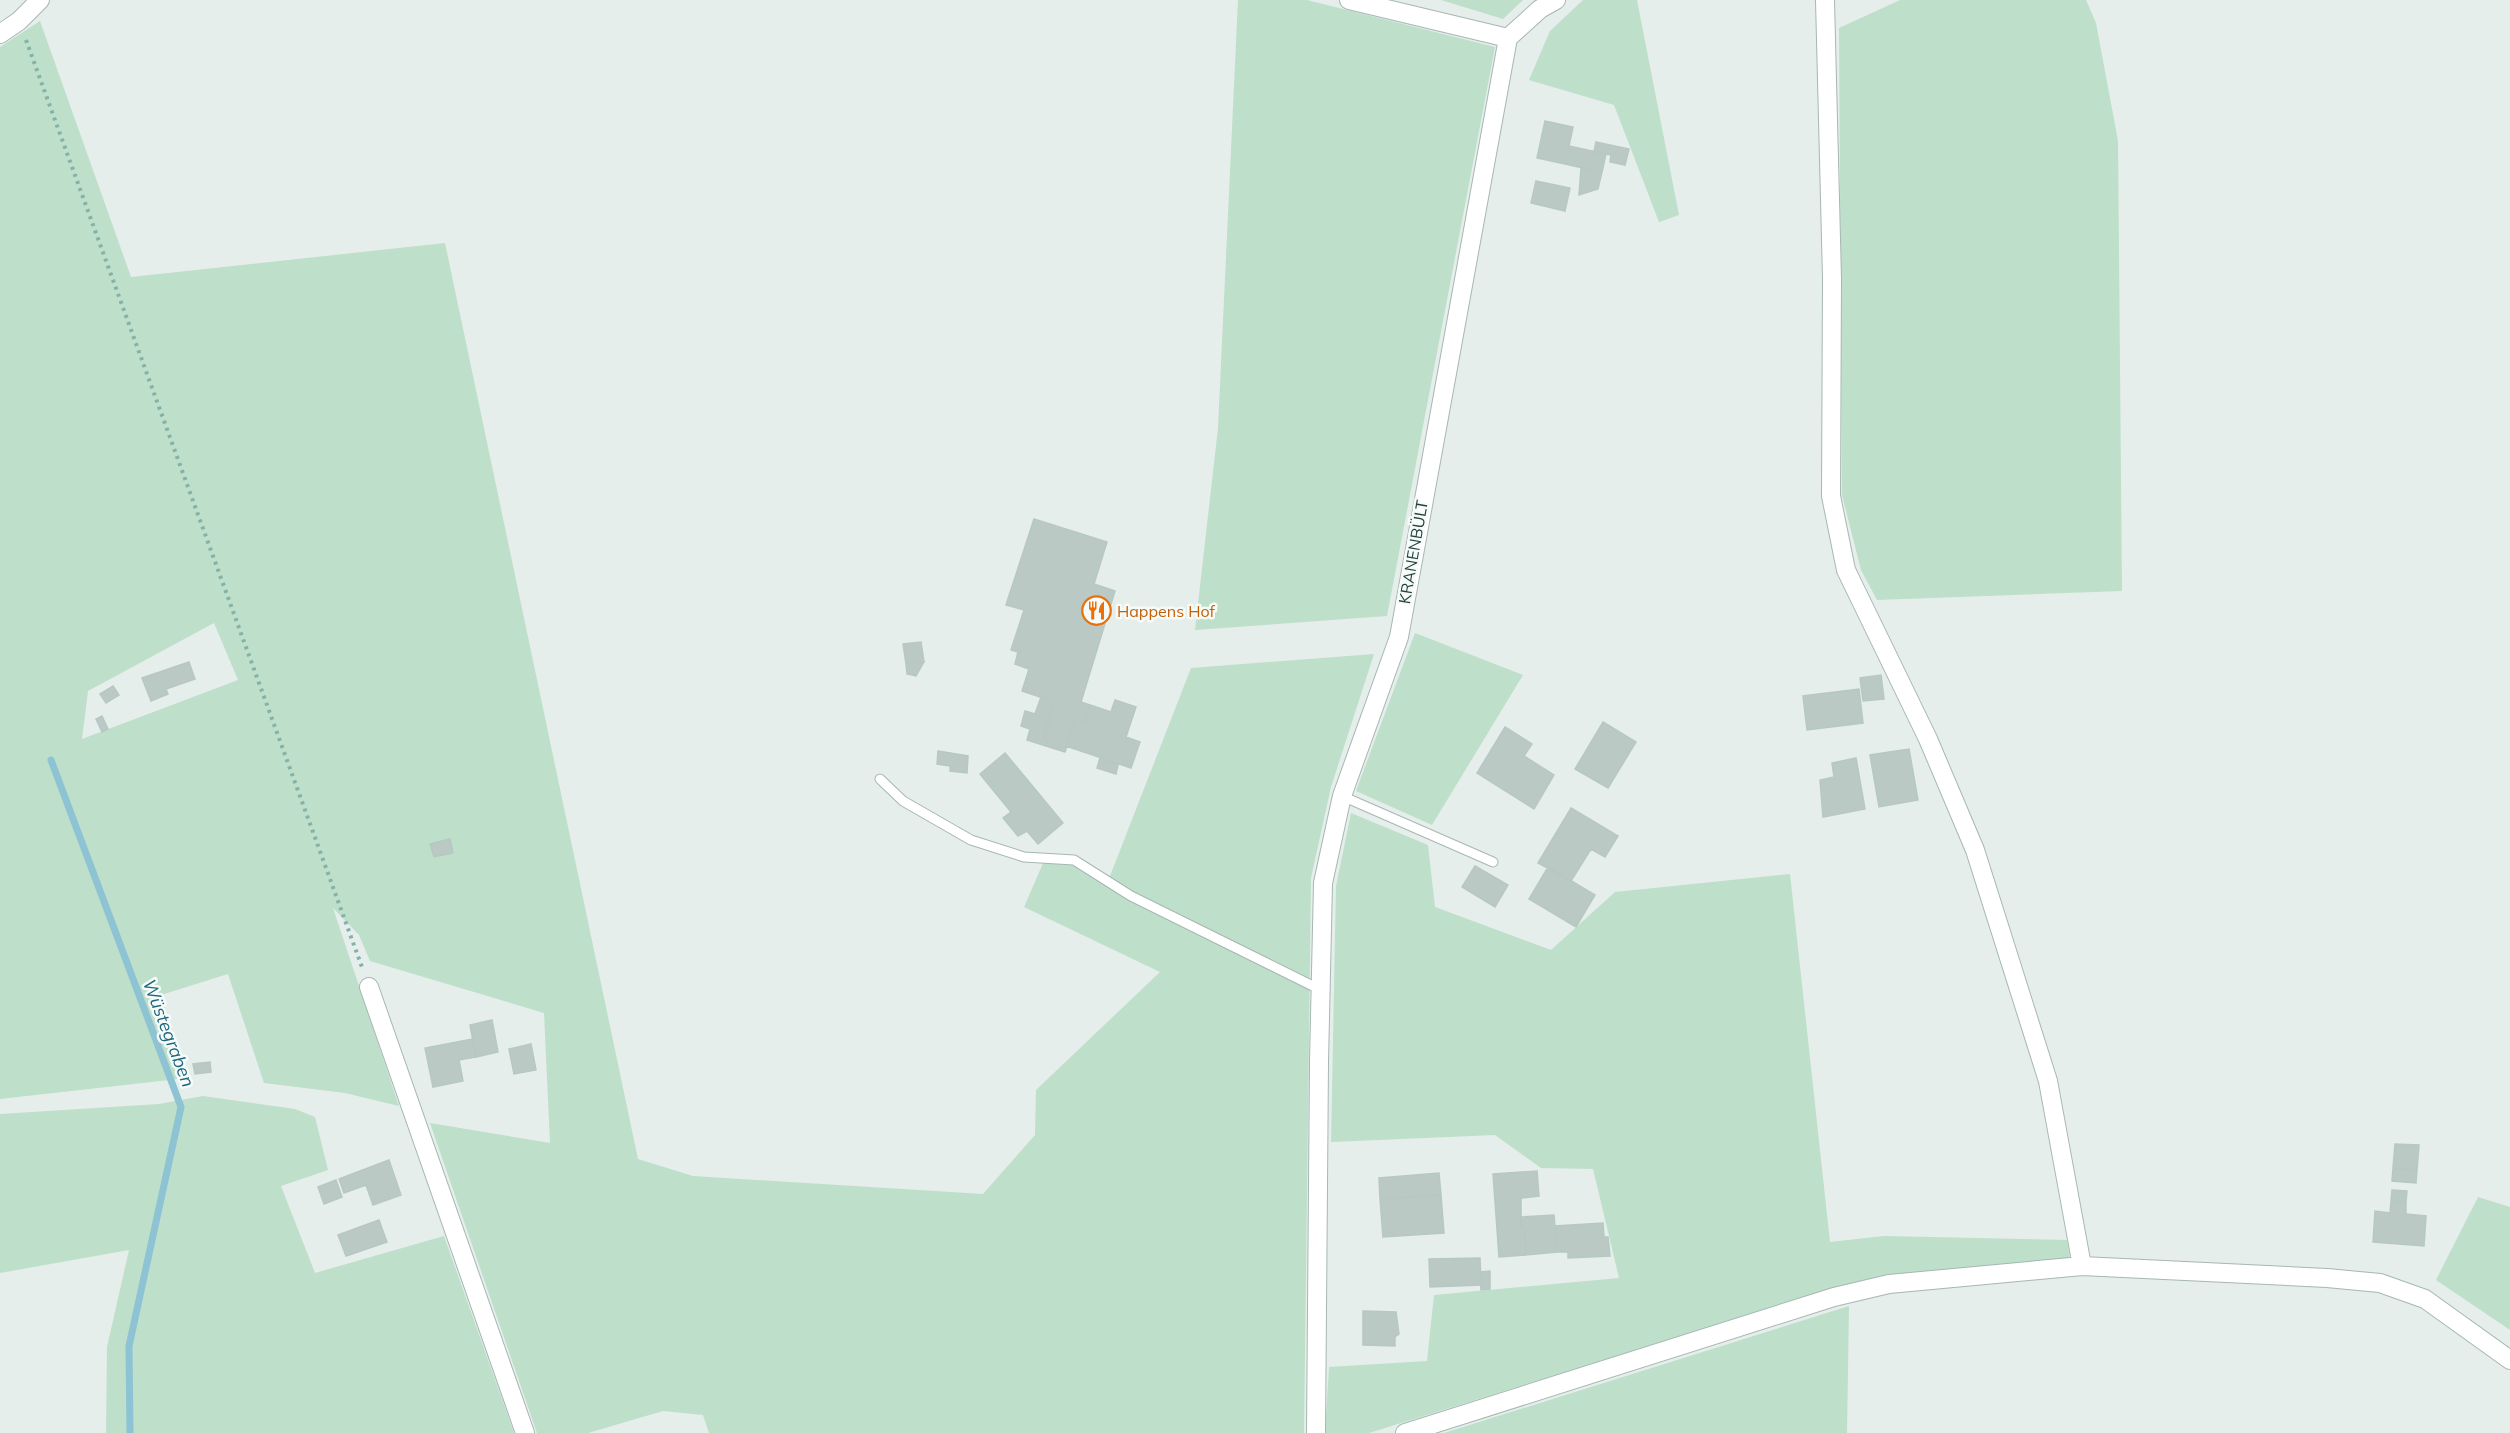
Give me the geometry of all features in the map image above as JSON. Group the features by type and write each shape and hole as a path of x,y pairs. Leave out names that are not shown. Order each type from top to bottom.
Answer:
{"street":[{"path":"0,34 19,21 40,0"},
{"path":"1349,0 1508,38 1545,3"},
{"path":"1825,0 1832,279 1831,496 1846,570 1928,739 1975,850 2048,1081 2082,1266"},
{"name":"KRANENBÜLT","path":"1316,1433 1323,883 1342,796 1398,637 1508,38"},
{"path":"369,987 525,1433"},
{"path":"1405,1433 1834,1297 1889,1284 2082,1266 2380,1282 2425,1299 2510,1360"}],"lane":[{"path":"880,779 903,801 971,840 1024,857 1074,860 1131,896 1321,990"},
{"path":"1342,796 1493,862"}],"path":[{"path":"19,21 369,987"}],"green space":[{"path":"1238,0 1307,0 1495,47 1387,616 1195,630 1218,428"},
{"path":"1441,0 1523,0 1503,19"},
{"path":"1583,0 1637,0 1679,215 1659,222 1614,105 1529,80 1550,31"},
{"path":"1900,0 2086,0 2096,23 2118,141 2122,591 1877,600 1861,570 1842,495 1839,28"},
{"path":"40,21 131,277 445,243 638,1159 693,1176 983,1194 1035,1135 1036,1090 1160,972 1024,907 1047,854 1110,876 1191,668 1374,654 1331,787 1311,878 1304,1433 709,1433 703,1415 663,1411 588,1433 537,1433 430,1123 550,1143 544,1013 370,961 359,935 333,908 399,1106 345,1093 264,1083 228,974 161,995 187,1078 0,1099 0,47","holes":["214,623 238,680 82,739 88,691"]},
{"path":"1415,633 1523,675 1432,825 1356,791"},
{"path":"1351,813 1428,845 1435,907 1551,950 1615,892 1790,874 1830,1242 1884,1236 2067,1240 2070,1258 1896,1275 1694,1332 1369,1433 1325,1433 1329,1367 1427,1361 1434,1295 1619,1278 1593,1169 1541,1168 1495,1135 1331,1142 1336,886"},
{"path":"203,1096 295,1109 315,1117 328,1170 281,1186 315,1273 444,1236 514,1433 106,1433 107,1347 129,1250 0,1273 0,1114 159,1104"},
{"path":"2478,1197 2510,1207 2510,1330 2436,1280"},
{"path":"1849,1306 1847,1433 1444,1433"}],"building":[{"path":"1545,121 1573,127 1569,146 1606,154 1602,172 1537,158"},
{"path":"1596,142 1629,149 1625,165 1610,162 1611,155 1594,152"},
{"path":"1581,168 1602,172 1598,189 1579,195"},
{"path":"1536,181 1570,188 1565,211 1531,203"},
{"path":"1034,519 1107,542 1094,584 1115,591 1081,702 1090,705 1084,722 1075,719 1065,752 1046,746 1048,741 1043,739 1055,702 1022,691 1029,669 1015,664 1018,652 1011,650 1024,610 1006,605"},
{"path":"921,642 924,662 906,664 903,644"},
{"path":"189,662 195,679 166,689 168,694 151,701 142,678"},
{"path":"924,662 916,676 907,674 906,664"},
{"path":"1881,675 1884,699 1863,701 1860,678"},
{"path":"113,686 119,695 106,703 100,694"},
{"path":"1859,689 1863,723 1807,730 1803,696"},
{"path":"1041,697 1055,702 1043,739 1048,741 1046,746 1027,740 1030,729 1021,726 1025,711 1035,714"},
{"path":"1115,700 1136,707 1126,737 1140,742 1131,768 1066,746 1075,719 1084,722 1090,705 1111,712"},
{"path":"102,716 108,729 102,732 96,719"},
{"path":"1603,722 1636,742 1608,788 1575,769"},
{"path":"1505,727 1532,744 1524,756 1554,775 1534,809 1477,773"},
{"path":"1909,749 1918,800 1879,807 1870,755"},
{"path":"938,751 968,756 967,773 950,771 950,766 937,764"},
{"path":"1005,753 1063,823 1038,844 1027,831 1018,836 1003,818 1011,812 980,774"},
{"path":"1100,758 1118,765 1116,774 1097,768"},
{"path":"1856,758 1865,809 1823,817 1820,780 1834,777 1832,763"},
{"path":"1571,808 1618,836 1605,857 1591,849 1571,881 1538,863"},
{"path":"450,839 453,853 434,857 430,844"},
{"path":"1475,866 1508,885 1495,907 1462,887"},
{"path":"1548,867 1595,895 1576,927 1529,899"},
{"path":"492,1020 498,1052 476,1057 470,1025"},
{"path":"472,1039 476,1057 459,1060 463,1081 433,1087 425,1048"},
{"path":"531,1044 536,1070 514,1074 509,1049"},
{"path":"210,1062 211,1072 195,1074 193,1064"},
{"path":"2395,1144 2419,1145 2417,1170 2393,1168"},
{"path":"389,1160 401,1195 373,1205 366,1185 344,1193 339,1179"},
{"path":"2393,1168 2417,1170 2416,1183 2392,1181"},
{"path":"1537,1171 1539,1196 1521,1198 1521,1228 1525,1228 1526,1255 1499,1257 1493,1174"},
{"path":"1439,1173 1441,1195 1380,1199 1379,1178"},
{"path":"336,1180 342,1197 324,1204 318,1187"},
{"path":"2392,1190 2407,1191 2406,1202 2391,1201"},
{"path":"1441,1195 1444,1233 1383,1237 1380,1199"},
{"path":"2391,1201 2406,1202 2406,1214 2426,1216 2424,1246 2373,1242 2375,1211 2390,1213"},
{"path":"1554,1215 1557,1252 1526,1255 1525,1228 1521,1228 1521,1217"},
{"path":"379,1220 387,1242 346,1256 338,1235"},
{"path":"1603,1223 1604,1237 1608,1237 1610,1256 1568,1258 1568,1252 1557,1252 1555,1226"},
{"path":"1480,1258 1481,1285 1430,1287 1429,1259"},
{"path":"1490,1271 1490,1289 1481,1290 1480,1272"},
{"path":"1363,1311 1396,1312 1399,1334 1395,1337 1395,1346 1363,1345"}],"waterway":[{"name":"Wüstegraben","path":"51,760 181,1107 129,1346 130,1433"}],"place":[{"name":"Happens Hof","path":"1096,611"}]}
